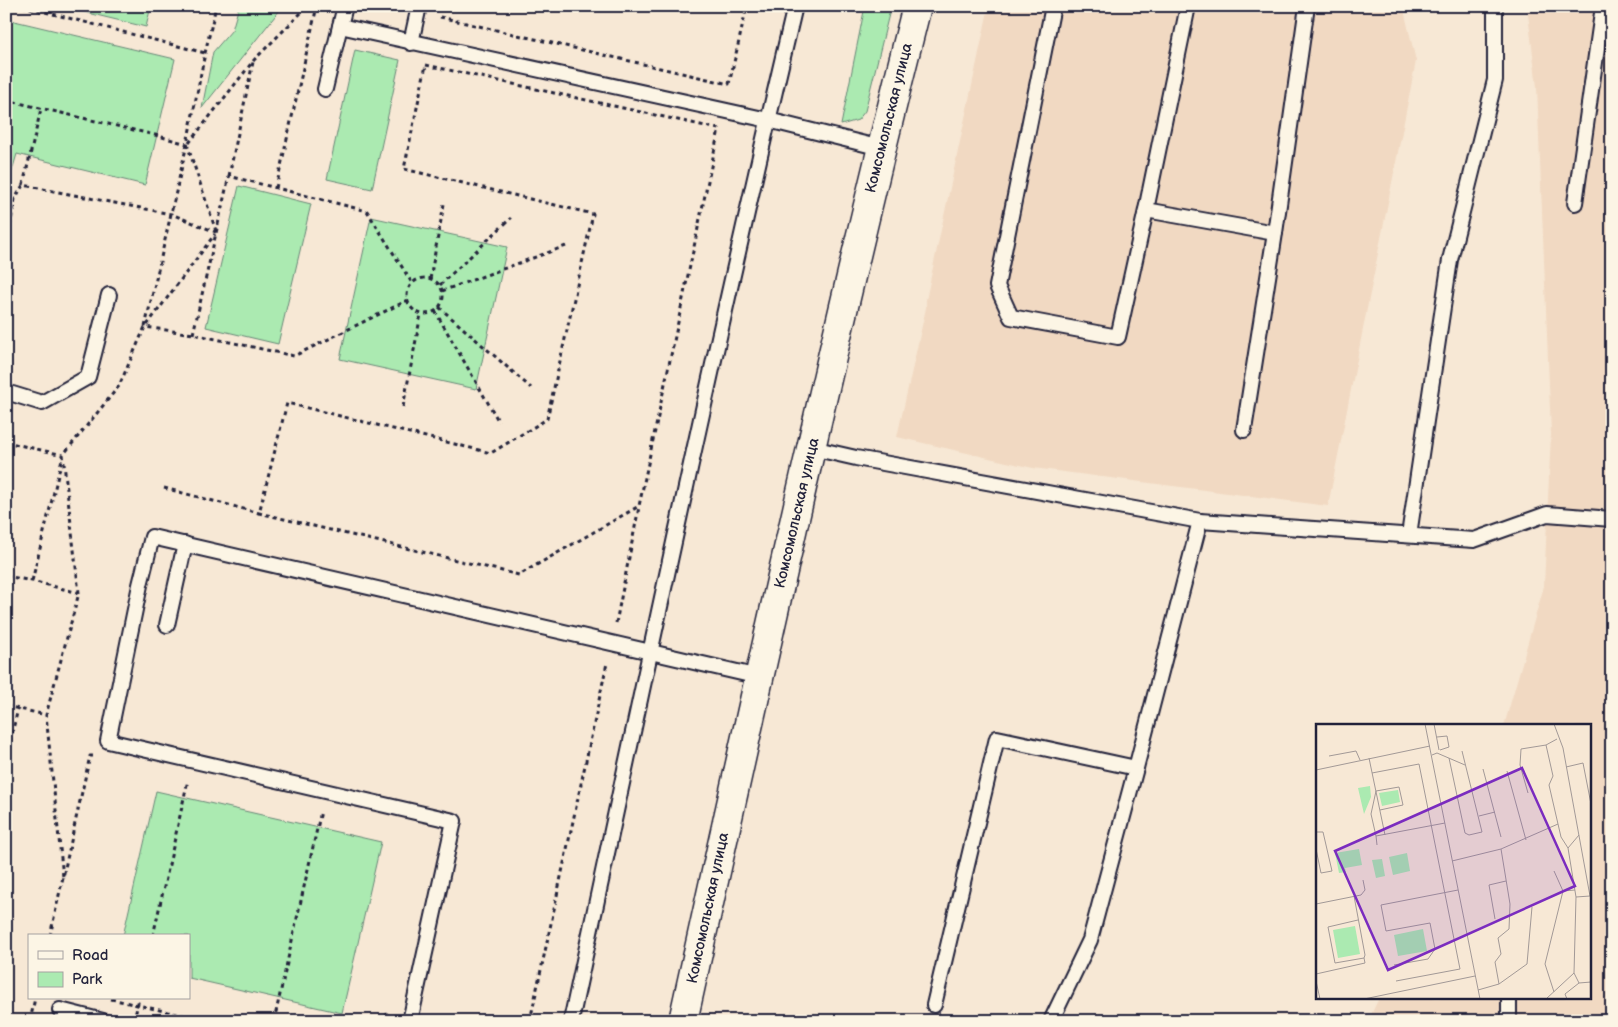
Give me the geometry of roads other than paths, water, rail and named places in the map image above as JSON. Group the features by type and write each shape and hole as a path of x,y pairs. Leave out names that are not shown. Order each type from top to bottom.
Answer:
{"main road":[{"name":"Комсомольская улица","path":"683,1021 759,677 881,148 917,6"}],"lane":[{"path":"325,90 344,6"},
{"path":"411,43 419,6"},
{"path":"571,1021 768,120 795,6"},
{"path":"1053,6 997,286 1011,317 1118,337 1188,6"},
{"path":"1244,430 1307,6"},
{"path":"1409,535 1450,260 1495,80 1495,6"},
{"path":"1575,203 1603,6"},
{"path":"340,26 768,120 881,148"},
{"path":"1146,210 1274,233"},
{"path":"6,392 42,403 88,377 109,295"},
{"path":"812,448 866,460 1200,521 1474,540 1547,514 1612,519"},
{"path":"1051,1021 1090,940 1200,521"},
{"path":"410,1021 454,822 108,741 140,585 152,537 759,677"},
{"path":"167,625 185,544"},
{"path":"934,1005 997,738 1136,768"},
{"path":"1508,1000 1510,1021"},
{"path":"60,1010 103,1021"}]}
